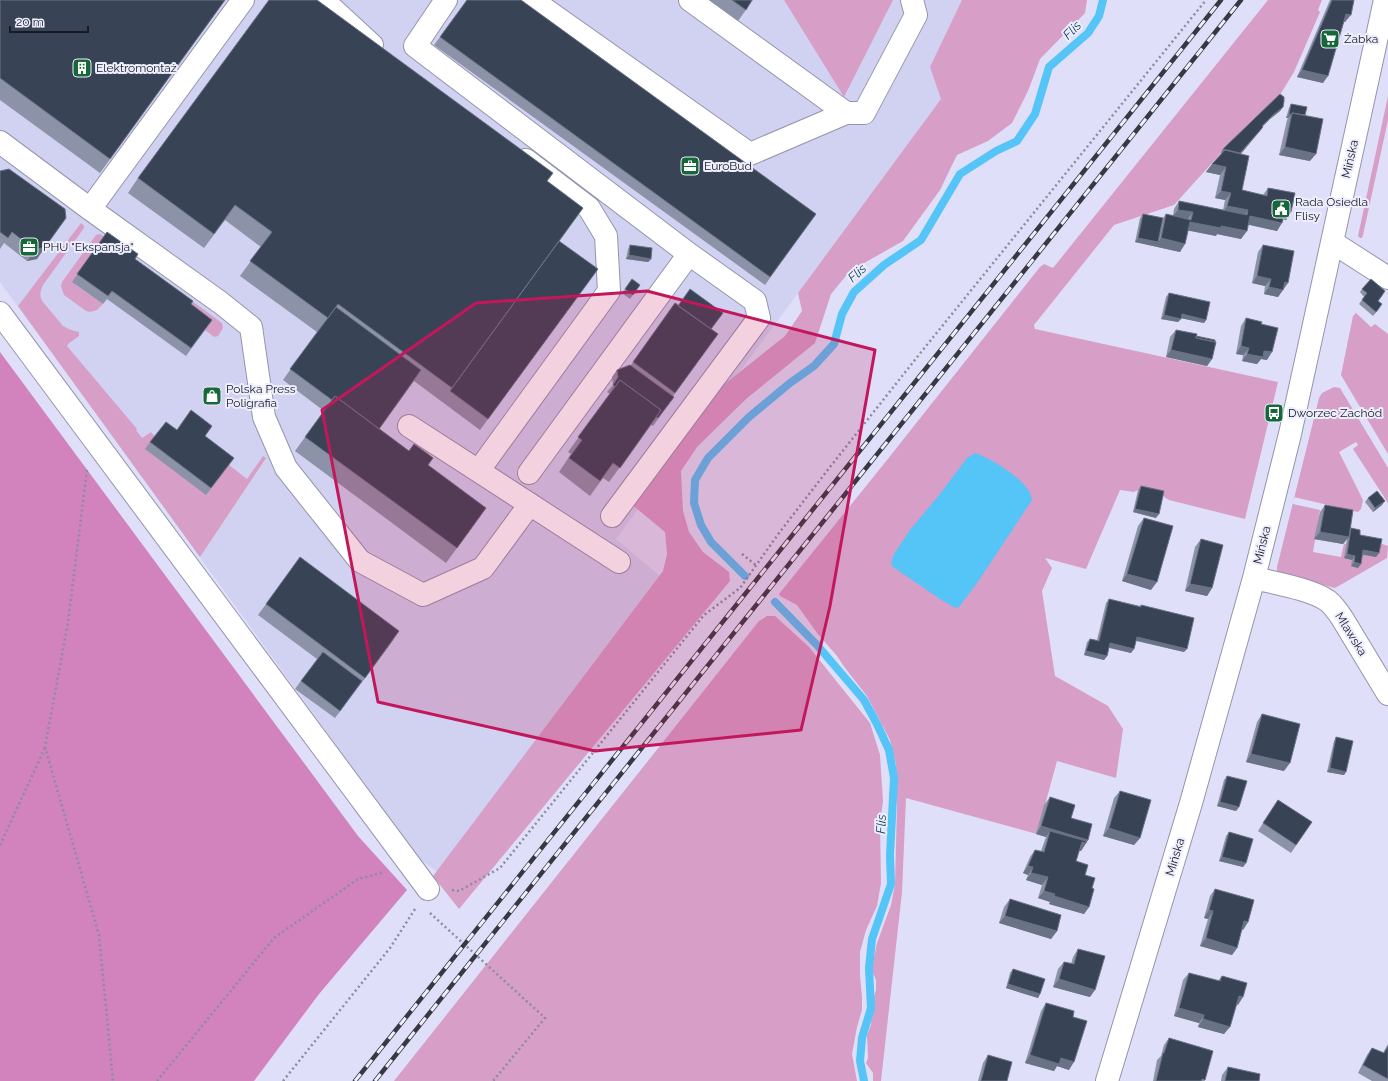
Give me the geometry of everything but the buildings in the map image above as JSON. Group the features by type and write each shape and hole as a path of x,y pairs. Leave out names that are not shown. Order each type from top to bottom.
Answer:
{"street":[{"path":"90,209 243,0"},
{"path":"323,0 389,58"},
{"path":"446,0 415,46 689,254 755,301 759,318 612,516"},
{"path":"532,0 750,154 846,113 864,114 916,15 912,0"},
{"path":"690,0 846,113"},
{"name":"Mińska","path":"1107,1081 1190,803 1254,578 1290,434 1385,0"},
{"path":"0,142 221,303 251,327 264,417 286,468 360,561 423,596 483,568 530,504"},
{"path":"479,470 609,291 606,236 589,208 508,147"},
{"path":"1332,242 1388,278"},
{"path":"529,473 689,254"},
{"path":"0,313 411,866 424,896"},
{"path":"409,426 619,562"},
{"name":"Mławska","path":"1254,578 1316,594 1328,601 1336,608 1388,694"}],"path":[{"path":"283,1081 390,948 424,896 459,891 500,868 704,615 740,588 757,566 759,560 807,497 912,363 1206,0"},
{"path":"0,845 45,748 68,622 91,436"},
{"path":"742,554 757,566"},
{"path":"45,748 99,935 113,1081"},
{"path":"157,1081 274,938 358,879 411,866"},
{"path":"424,896 545,1018 493,1081"}],"highlighted area":[{"path":"647,291 875,350 830,606 801,730 595,751 378,702 322,410 476,303"}],"shaded area":[{"path":"0,0 1015,0 616,539 678,591 453,883 418,858 0,282"},
{"path":"784,0 893,0 844,97"},
{"path":"962,0 1087,0 1085,13 1040,59 1028,91 1012,123 988,141 957,155 940,190 903,241 850,271 831,294 815,343 746,399 697,447 681,471 683,511 689,532 703,552 729,572 730,581 459,909 433,876 663,571 667,554 665,532 630,503 716,391 785,336 802,311 798,293 941,99 930,67"},
{"path":"1268,0 1322,0 1318,10 1320,12 1294,72 1278,98 1221,153 1174,205 1114,225 1034,325 1035,329 1278,382 1245,519 1169,500 1161,495 1138,490 1134,492 1120,490 1086,569 1045,558 1052,568 1042,591 1055,676 1108,706 1123,729 1116,778 1057,761 1037,834 906,798 902,892 881,1081 873,1081 873,1073 866,1063 868,1058 867,1035 871,1025 872,1002 876,990 873,962 877,943 891,905 895,884 897,805 896,764 890,740 867,696 837,656 817,633 797,605 779,594 1040,267 1044,264 1053,268"},
{"path":"1388,96 1388,120 1363,235 1362,238 1360,238 1358,236"},
{"path":"81,223 84,228 43,285 40,294 43,302 63,326 79,332 79,336 67,346 137,429 136,430 142,438 151,432 155,437 229,465 247,479 263,456 266,458 200,557 18,306"},
{"path":"99,234 222,323 223,328 218,336 214,337 205,330 72,282 103,304 97,310 90,312 86,311 64,295 61,286 62,282 96,235"},
{"path":"1356,313 1371,327 1375,324 1388,334 1388,454 1341,375 1353,316"},
{"path":"0,352 358,836 407,890 319,994 254,1081 0,1081"},
{"path":"1334,387 1340,388 1388,468 1388,503 1353,449 1358,445 1356,442 1339,452 1363,500 1361,509 1358,512 1294,497 1319,398 1322,393"},
{"path":"1293,501 1293,504 1320,510 1313,552 1341,557 1344,543 1361,554 1379,543 1388,546 1387,558 1335,588 1279,574 1277,567"},
{"path":"767,616 775,616 809,647 870,723 880,755 883,801 880,824 881,883 877,906 866,930 860,952 862,1010 852,1054 857,1081 394,1081 759,621"}],"water":[{"path":"975,453 1000,465 1018,479 1030,493 1032,500 977,583 959,607 956,608 943,601 893,567 891,563 894,554 910,530 967,458"}],"waterway":[{"name":"Flis","path":"745,576 711,542 701,525 694,503 695,480 708,458 749,417 790,383 814,366 834,344 842,314 854,292 884,265 921,240 960,174 996,151 1017,141 1035,114 1049,67 1088,33 1099,16 1103,0"},
{"name":"Flis","path":"775,602 817,645 864,700 889,750 894,778 890,855 891,884 872,939 869,968 871,1008 862,1038 860,1061 864,1081"}],"railway":[{"path":"355,1081 1221,0"},
{"path":"375,1081 1241,0"}],"place":[{"name":"Żabka","path":"1330,39"},
{"name":"Elektromontaż","path":"82,68"},
{"name":"EuroBud","path":"690,166"},
{"name":"Rada Osiedla Flisy","path":"1281,209"},
{"name":"PHU \"Ekspansja\"","path":"29,247"},
{"name":"Polska Press Poligrafia","path":"212,396"},
{"name":"Dworzec Zachód","path":"1274,413"}]}
